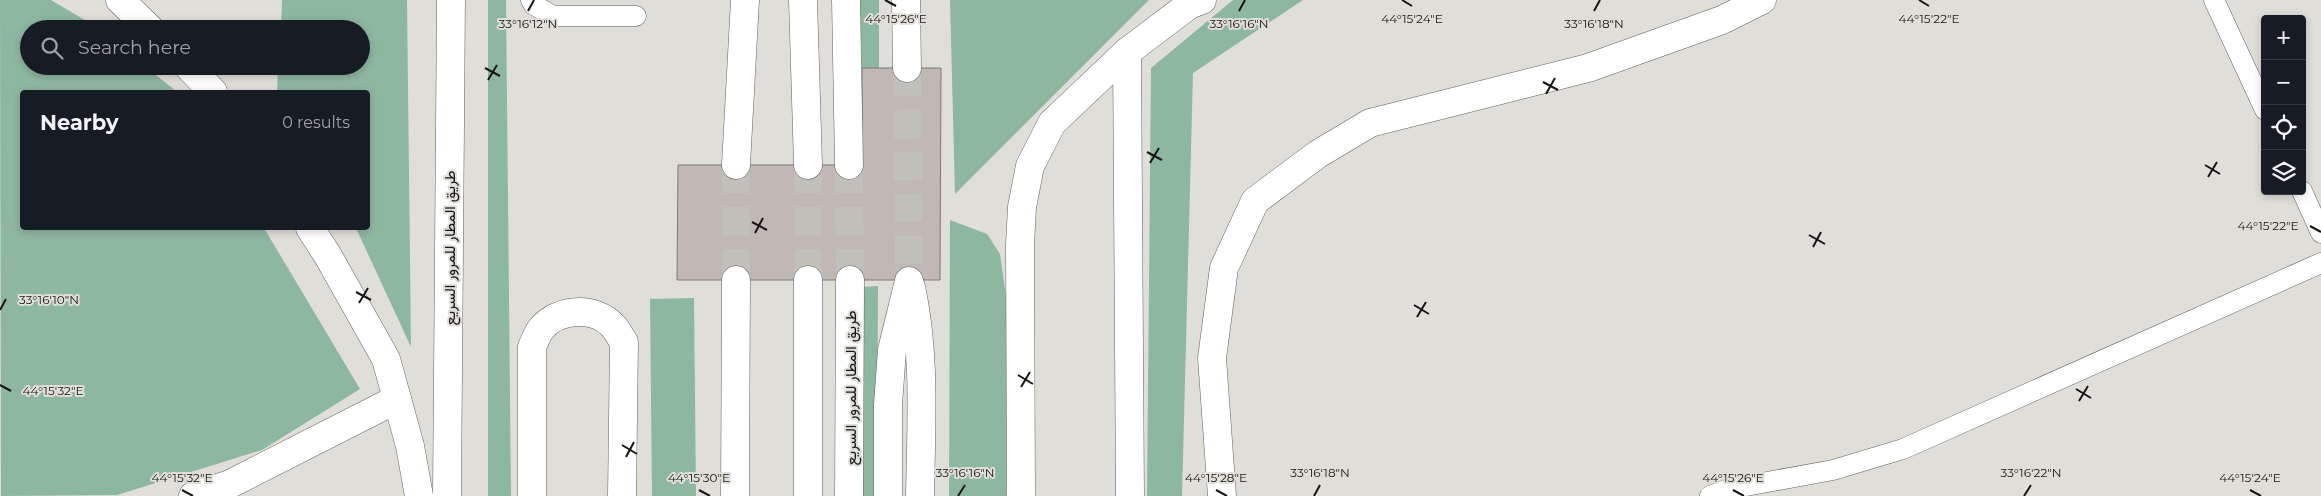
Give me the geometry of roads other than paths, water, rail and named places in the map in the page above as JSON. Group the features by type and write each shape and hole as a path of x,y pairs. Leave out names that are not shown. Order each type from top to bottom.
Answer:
{"main road":[{"path":"120,0 141,20"},
{"name":"طريق المطار للمرور السريع","path":"447,496 451,0"},
{"path":"736,165 746,0"},
{"path":"802,0 808,165"},
{"path":"846,0 849,165"},
{"path":"906,0 907,68"},
{"path":"1222,496 1212,358 1224,268 1255,201 1318,154 1370,123 1588,68 1722,20 1762,0"},
{"path":"1021,496 1020,245 1022,207 1030,166 1052,123 1127,52 1194,2"},
{"path":"1127,52 1130,496"},
{"path":"197,75 211,90"},
{"path":"311,230 386,359 419,496"},
{"path":"735,496 736,280"},
{"path":"808,280 808,496"},
{"name":"طريق المطار للمرور السريع","path":"849,496 850,280"},
{"path":"888,496 888,405 892,350 909,281 918,319 921,353 920,496"},
{"path":"532,496 532,347 542,329 558,316 576,311 596,314 613,325 624,342 622,496"},
{"path":"193,496 230,484 397,400"}],"lane":[{"path":"531,0 552,16 636,16"},
{"path":"2214,0 2263,105"},
{"path":"2304,195 2321,233"},
{"path":"1710,496 1729,489 1833,470 1903,449 2321,263"}],"tunnel":[{"path":"907,68 909,281"},
{"path":"736,165 736,280"},
{"path":"808,165 808,280"},
{"path":"849,165 850,280"}]}
